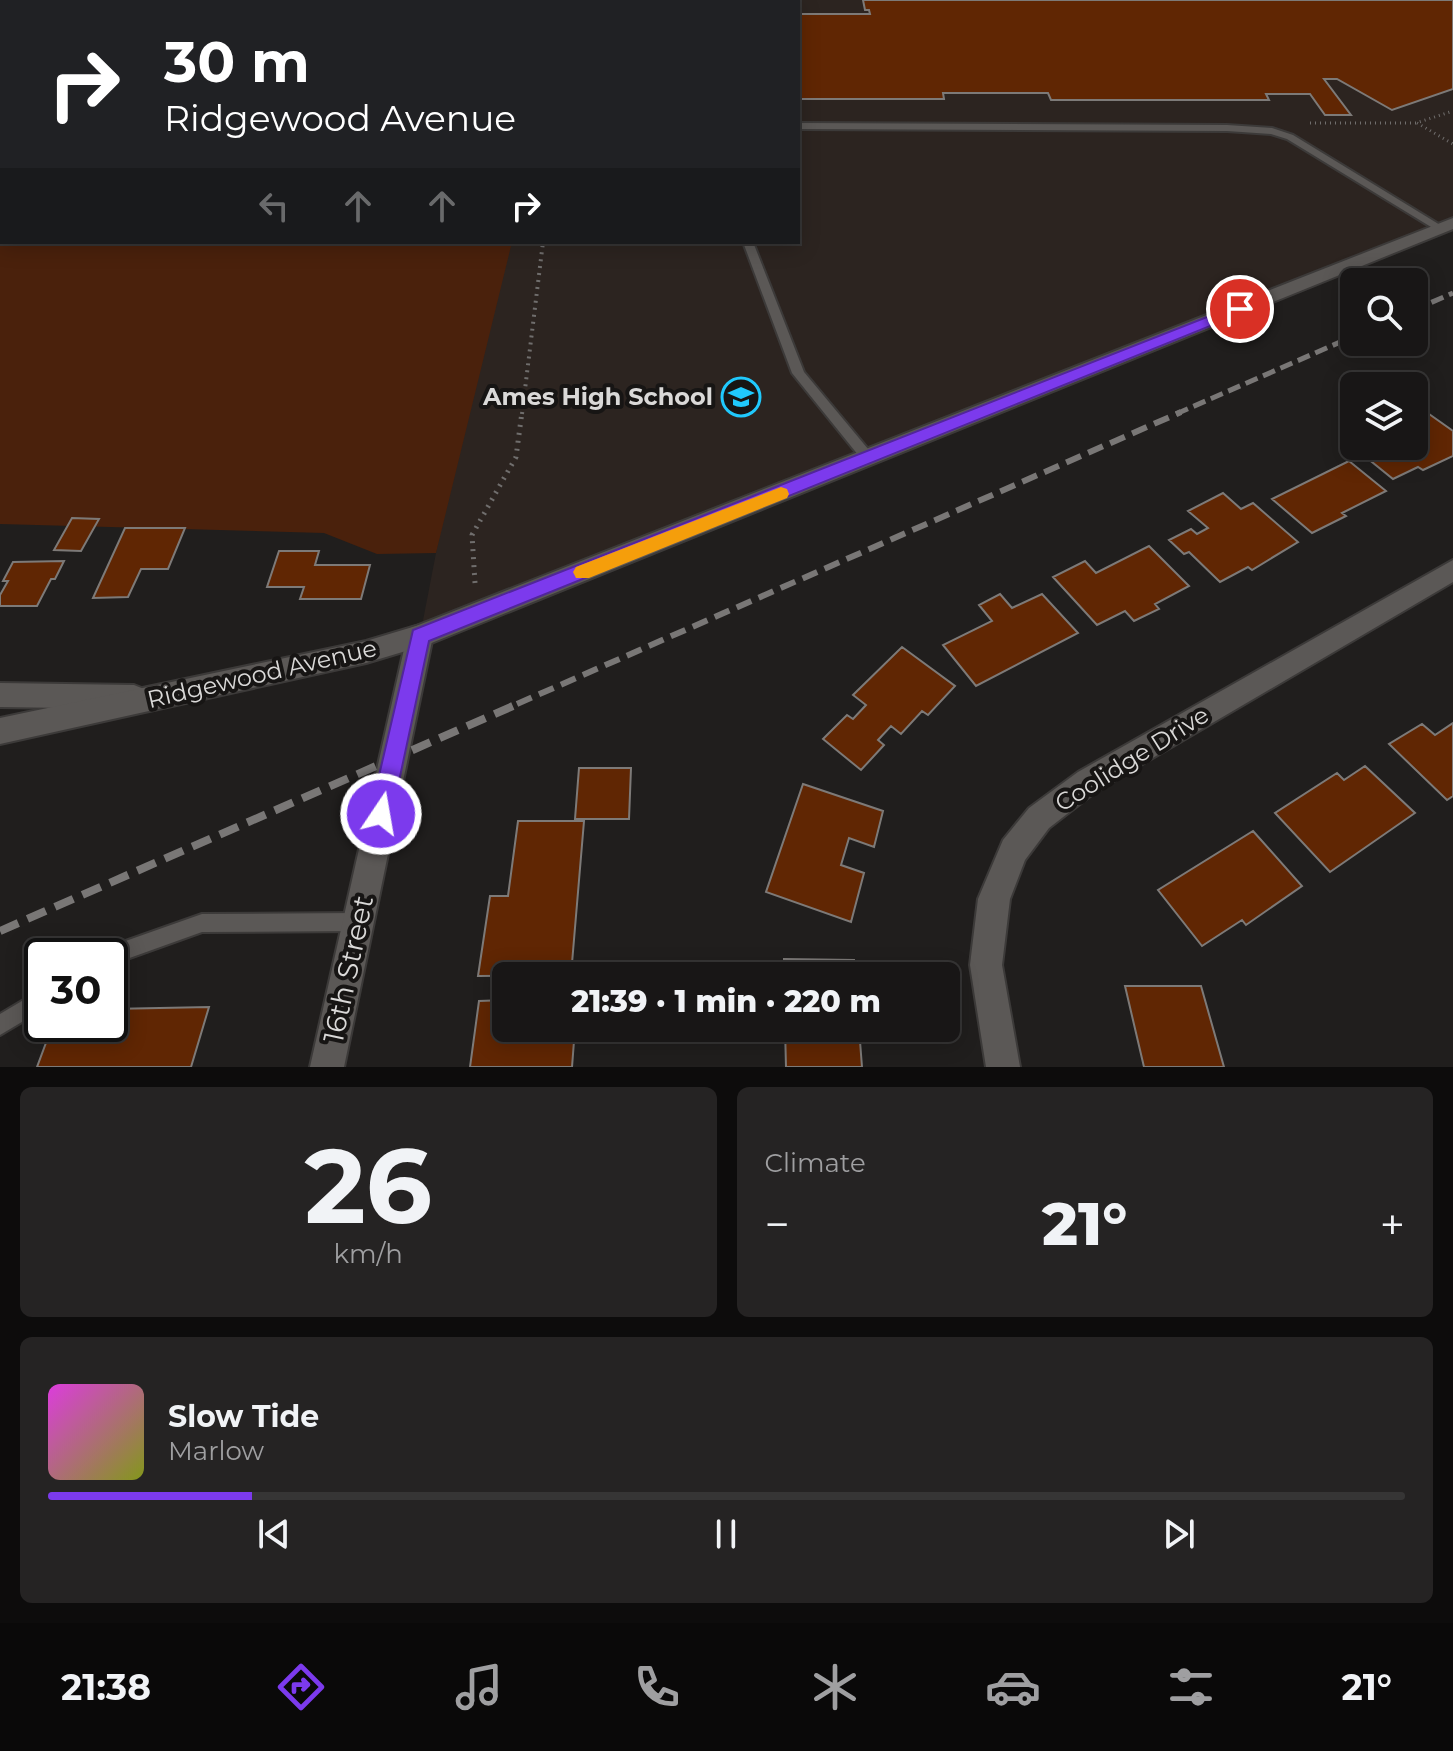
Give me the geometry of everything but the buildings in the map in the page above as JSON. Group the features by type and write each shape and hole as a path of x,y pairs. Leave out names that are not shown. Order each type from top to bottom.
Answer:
{"street":[{"name":"Ridgewood Avenue","path":"0,731 366,652 420,636 1446,225"},
{"name":"Coolidge Drive","path":"1003,1067 986,965 994,899 1014,850 1039,818 1088,781 1453,570"},
{"name":"16th Street","path":"327,1067 420,636"},
{"path":"0,695 166,697"}],"lane":[{"path":"800,126 1227,128 1272,131 1290,137 1446,225"},
{"path":"749,244 798,373 868,458"},
{"path":"128,950 202,923 358,922"},
{"path":"0,1025 24,1010"}],"path":[{"path":"1453,111 1416,123 1453,144"},
{"path":"1338,115 1343,123"},
{"path":"476,589 472,535 516,457 518,448 543,244"}],"shaded area":[{"name":"Ames High School","path":"800,0 1453,0 1453,222 420,636 496,244 800,244"},
{"path":"0,244 512,244 436,553 377,554 324,533 0,524"}],"railway":[{"path":"1428,304 1453,293"},
{"path":"1176,414 1340,342"},
{"path":"517,704 1181,412"},
{"path":"0,931 522,702"}],"slow traffic":[{"path":"583,572 781,494"}],"place":[{"name":"Ames High School","path":"741,397"}],"route":[{"path":"381,814 420,636 1240,309"}]}
